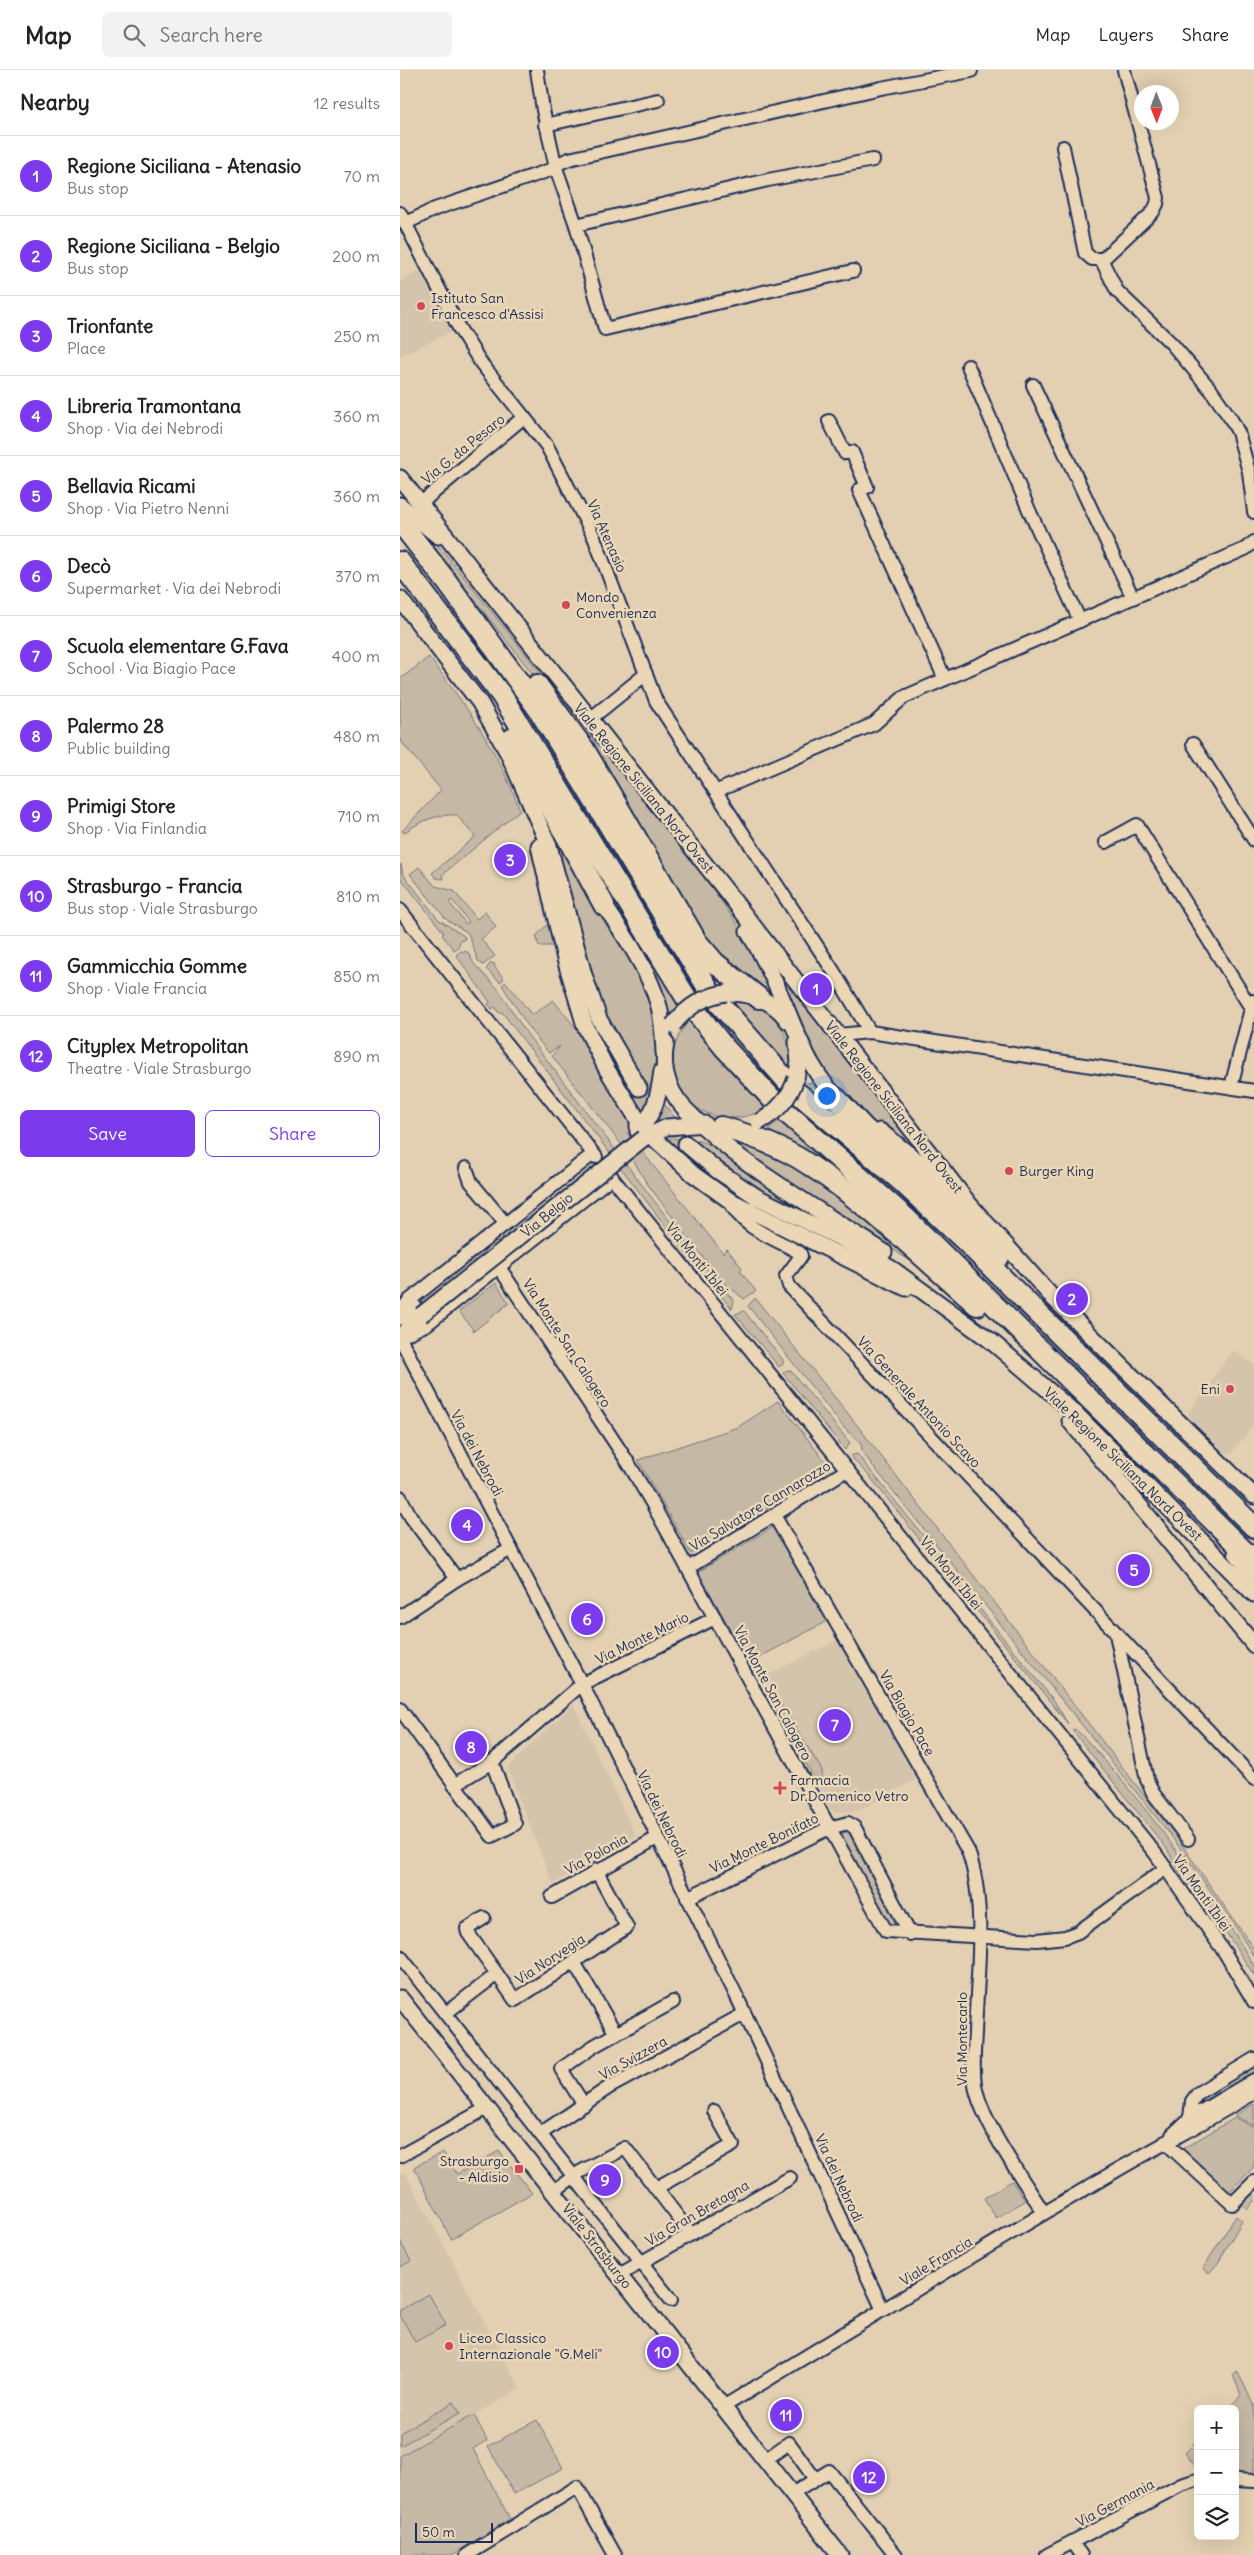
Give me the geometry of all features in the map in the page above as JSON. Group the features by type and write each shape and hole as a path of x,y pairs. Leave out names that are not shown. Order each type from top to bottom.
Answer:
{"main road":[{"path":"400,522 447,582 539,710 718,995 794,1084 963,1239 1254,1527"},
{"name":"Viale Regione Siciliana Nord Ovest","path":"400,562 464,644 523,729 692,1006 724,1047 780,1107 906,1218 1254,1561"},
{"path":"447,582 520,664 575,735 701,947 724,971 759,998"},
{"path":"464,644 604,905"},
{"path":"836,1098 864,1128 956,1209 1148,1422"},
{"path":"710,1125 759,1141 811,1166 870,1212 1131,1440"}],"street":[{"path":"537,70 545,125 555,167 576,225 604,329 854,271"},
{"path":"1063,147 1085,254 1092,259 1101,259 1153,212 1158,198 1124,70"},
{"path":"403,218 435,210 555,167 569,159 881,88 971,71"},
{"path":"545,125 658,100"},
{"path":"576,225 768,180 874,160"},
{"name":"Via Atenasio","path":"403,218 459,328 482,363 547,446 594,537 656,701 717,791 834,972 870,1032"},
{"path":"1101,259 1117,291 1172,344 1216,397 1238,432 1251,471 1254,512"},
{"path":"968,366 1029,510 1080,621"},
{"path":"1033,385 1133,598"},
{"name":"Via G. da Pesaro","path":"421,503 524,418"},
{"path":"829,421 845,453 852,452 867,487 860,490 945,679"},
{"name":"Viale Regione Siciliana Nord Ovest","path":"400,478 589,720 723,887 970,1205 1018,1261 1099,1346 1254,1496"},
{"path":"400,505 431,530 472,571"},
{"path":"717,791 874,724 904,697 1245,549 1254,542"},
{"path":"400,598 480,703 553,829 640,962 654,992 661,1016 664,1058 671,1092 685,1109 710,1125 722,1145 771,1180 909,1270 991,1341"},
{"path":"589,720 646,674"},
{"path":"1193,744 1254,840"},
{"path":"508,752 548,846 596,1010 617,1053 639,1088"},
{"path":"523,785 563,952 580,1009 596,1049 638,1120 641,1134 656,1140 693,1174 728,1200 824,1246 948,1310"},
{"path":"1106,842 1137,825 1252,1003 1231,1087"},
{"path":"710,1125 742,1126 759,1122 779,1108 794,1084 799,1052 793,1029 773,978 723,887"},
{"name":"Via Belgio","path":"400,910 594,1155 505,1223 410,1300 400,1311"},
{"path":"664,1058 673,1026 684,1012 697,1002 708,996 718,995 759,998 778,1010 793,1029 816,1070 836,1098 898,1144 970,1205"},
{"path":"838,1035 870,1032 1254,1091"},
{"name":"Via Belgio","path":"641,1134 656,1104 664,1058"},
{"name":"Via Belgio","path":"400,1337 418,1312 641,1134 667,1127 710,1125"},
{"name":"Viale Regione Siciliana Nord Ovest","path":"686,1144 735,1183 858,1248 896,1271 991,1341 1076,1414 1254,1594"},
{"path":"466,1168 471,1182 505,1223"},
{"name":"Via Belgio","path":"400,1337 427,1324 611,1176"},
{"name":"Via Monti Iblei","path":"611,1176 847,1470 883,1512 1166,1868 1225,1953 1254,2002"},
{"name":"Via Generale Antonio Scavo","path":"728,1200 752,1229 800,1253 801,1256 798,1263 786,1276 789,1286 1254,1779"},
{"name":"Via Monte San Calogero","path":"499,1267 629,1464 688,1568 884,1929 890,1933 1037,1940 1065,1937 1090,1924 1166,1868"},
{"name":"Via Belgio","path":"400,1317 418,1312"},
{"name":"Via dei Nebrodi","path":"400,1337 582,1684 744,2014 883,2310"},
{"path":"1028,1373 1191,1566 1254,1645"},
{"name":"Via Salvatore Cannarozzo","path":"688,1568 847,1470"},
{"path":"1189,1496 1254,1576"},
{"path":"400,1497 408,1507 411,1517 457,1579"},
{"name":"Via Biagio Pace","path":"774,1515 962,1838 976,1876 978,1937"},
{"path":"1191,1566 1178,1543 1179,1534 1188,1532 1206,1545"},
{"path":"400,1617 457,1579 511,1549"},
{"name":"Via Monte Mario","path":"454,1784 492,1762 582,1684 715,1618"},
{"path":"1116,1634 1150,1787 1188,1839"},
{"path":"400,1709 492,1836 515,1824 492,1762"},
{"name":"Via Monte Bonifato","path":"687,1898 841,1823 852,1825 910,1934"},
{"name":"Via Polonia","path":"552,1897 596,1870 657,1838"},
{"name":"Via Norvegia","path":"446,2013 497,1974 515,2000 627,1927 596,1870"},
{"path":"484,1918 467,1929 497,1974"},
{"name":"Via Montecarlo","path":"978,1937 974,2061 976,2088 982,2110 1044,2213"},
{"name":"Viale Strasburgo","path":"400,1956 671,2300"},
{"path":"574,1962 616,2034"},
{"name":"Viale Strasburgo","path":"400,1998 554,2191 837,2554"},
{"path":"584,2105 561,2068 673,2002"},
{"name":"Via Svizzera","path":"540,2134 608,2088 744,2014"},
{"path":"1190,2118 1192,2101 1198,2093 1254,2059"},
{"name":"Viale Francia","path":"1164,2142 1190,2118 1254,2080"},
{"name":"Viale Francia","path":"722,2407 1164,2142 1196,2128 1254,2093"},
{"path":"400,2156 487,2108"},
{"path":"656,2188 733,2145 714,2111"},
{"path":"1164,2142 1232,2204 1254,2182"},
{"path":"554,2191 573,2177 625,2148 691,2234"},
{"name":"Via Gran Bretagna","path":"619,2275 790,2178"},
{"path":"765,2460 782,2448 811,2482"},
{"path":"792,2494 829,2471 896,2555"},
{"path":"1239,2480 1254,2481"},
{"name":"Via Germania","path":"1047,2555 1181,2485 1194,2481"},
{"path":"467,2555 577,2487 615,2555"},
{"path":"1072,2543 1081,2555"}],"shaded area":[{"name":"Istituto San Francesco d'Assisi","path":"423,270 455,330 400,356 400,281"},
{"path":"420,530 427,531 707,881 742,931 769,984 766,988 762,988 712,951 585,741"},
{"path":"425,566 522,698 699,986 900,1189 1254,1537 1254,1549 791,1108 704,1009 487,661 419,570"},
{"path":"429,657 492,748 520,810 442,875 444,879 436,878 432,873 475,837 457,815 436,817 416,825 404,833 402,831 441,790 400,740 400,679"},
{"path":"562,851 622,941 651,998 657,1026 657,1056 652,1087 643,1114 630,1096 644,1086 618,1041 597,994 580,937 562,861"},
{"path":"401,864 403,874 438,919 464,936 465,939 460,941 459,946 454,950 442,935 444,933 400,877"},
{"path":"419,867 435,886 454,891 477,919 485,912 496,927 481,939 495,956 483,965 478,961 468,933 446,919 410,874","holes":["452,900 469,922 466,924 449,902"]},
{"path":"549,923 554,946 539,946 536,936"},
{"path":"461,951 468,952 474,964 498,989 527,1034 691,1249 734,1301 732,1309 689,1257 502,1012 499,1013 495,1007 492,1009 488,1004 490,1002 456,955"},
{"path":"491,963 495,964 494,966 504,979 500,982 486,969"},
{"path":"659,973 680,1005 667,1018 653,977"},
{"path":"506,982 532,1015 553,1000 580,1033 602,1077 631,1121 632,1129 627,1133 723,1253 727,1249 742,1268 740,1271 756,1291 744,1299 718,1277 646,1182 632,1158 552,1056 560,1046 549,1053 531,1031 502,985"},
{"path":"792,991 906,1134 905,1139 900,1140 865,1116 836,1089 812,1051 787,996"},
{"path":"742,1001 755,1005 765,1011 781,1027 789,1049 789,1074 728,1002"},
{"path":"690,1020 715,1051 767,1108 744,1117 721,1117 702,1111 686,1098 676,1082 672,1062 676,1041"},
{"path":"807,1082 815,1084 862,1137 803,1087"},
{"path":"664,1104 676,1119 649,1128 657,1119"},
{"path":"779,1121 901,1227 767,1134 769,1128"},
{"path":"691,1138 714,1146 820,1219 818,1220 765,1195 734,1176 689,1141 679,1151 665,1139"},
{"path":"729,1139 800,1164 915,1259 912,1262 736,1148"},
{"path":"496,1283 509,1303 474,1331 459,1311"},
{"path":"755,1298 853,1420 1175,1835 1254,1949 1254,1957 1234,1924 1169,1833 877,1471 862,1452 861,1443 845,1429 748,1306"},
{"path":"744,1311 783,1360 783,1364 779,1367 735,1314"},
{"name":"Eni","path":"1233,1350 1254,1364 1254,1424 1231,1454 1218,1451 1195,1428 1188,1414"},
{"path":"787,1370 791,1371 850,1443 845,1450 783,1373"},
{"path":"778,1401 831,1469 691,1554 638,1460 738,1427"},
{"path":"857,1454 961,1582 961,1592 871,1478 850,1456"},
{"path":"773,1527 827,1621 749,1663 698,1572"},
{"path":"968,1594 1055,1702 1068,1724 965,1595"},
{"path":"837,1640 917,1779 857,1811 832,1812 760,1679"},
{"path":"573,1704 636,1836 553,1884 507,1768"},
{"path":"781,1705 822,1770 822,1777 816,1782 775,1707"},
{"path":"1075,1729 1100,1755 1158,1825 1174,1847 1188,1874 1182,1877 1167,1849 1072,1730"},
{"path":"850,1830 901,1926 889,1926 838,1836"},
{"path":"1193,1877 1232,1929 1254,1966 1254,1975 1199,1891 1186,1883"},
{"path":"1254,2063 1254,2073 1196,2105 1199,2098"},
{"path":"1254,2104 1254,2125 1234,2116 1252,2105"},
{"path":"1235,2118 1254,2127 1254,2167 1229,2192 1182,2149"},
{"path":"499,2151 532,2193 451,2239 414,2167 443,2152 457,2174"},
{"name":"Liceo Classico Internazionale \"G.Meli\"","path":"405,2172 520,2389 400,2456 400,2175"},
{"path":"1012,2181 1025,2201 996,2218 984,2198"},
{"path":"1254,2188 1254,2201 1247,2209 1240,2203"},
{"path":"1236,2216 1242,2221 1218,2263 1209,2273 1203,2268"},
{"path":"400,2241 411,2261 400,2267"},
{"path":"429,2294 446,2325 415,2342 400,2315 400,2310"},
{"path":"1237,2371 1254,2404 1254,2477 1239,2475 1239,2405 1232,2405 1241,2395 1233,2375"},
{"path":"454,2402 460,2413 400,2446 400,2433"},
{"path":"474,2415 487,2440 473,2449 510,2519 452,2555 400,2555 400,2456"},
{"path":"537,2420 563,2468 514,2494 488,2446"},
{"path":"1194,2444 1194,2465 1185,2453"}],"tunnel":[{"path":"639,1088 686,1144"}],"place":[{"name":"Istituto San Francesco d'Assisi","path":"421,306"},
{"name":"Mondo Convenienza","path":"566,605"},
{"name":"Trionfante","path":"510,860"},
{"name":"Regione Siciliana - Atenasio","path":"816,989"},
{"name":"Burger King","path":"1009,1171"},
{"name":"Regione Siciliana - Belgio","path":"1072,1299"},
{"name":"Eni","path":"1230,1389"},
{"name":"Libreria Tramontana","path":"467,1525"},
{"name":"Bellavia Ricami","path":"1134,1570"},
{"name":"Decò","path":"587,1619"},
{"name":"Scuola elementare G.Fava","path":"835,1725"},
{"name":"Palermo 28","path":"471,1747"},
{"name":"Farmacia Dr.Domenico Vetro","path":"780,1788"},
{"name":"Strasburgo - Aldisio","path":"519,2169"},
{"name":"Primigi Store","path":"605,2180"},
{"name":"Liceo Classico Internazionale \"G.Meli\"","path":"449,2346"},
{"name":"Strasburgo - Francia","path":"663,2352"},
{"name":"Gammicchia Gomme","path":"786,2415"},
{"name":"Cityplex Metropolitan","path":"869,2477"}]}
